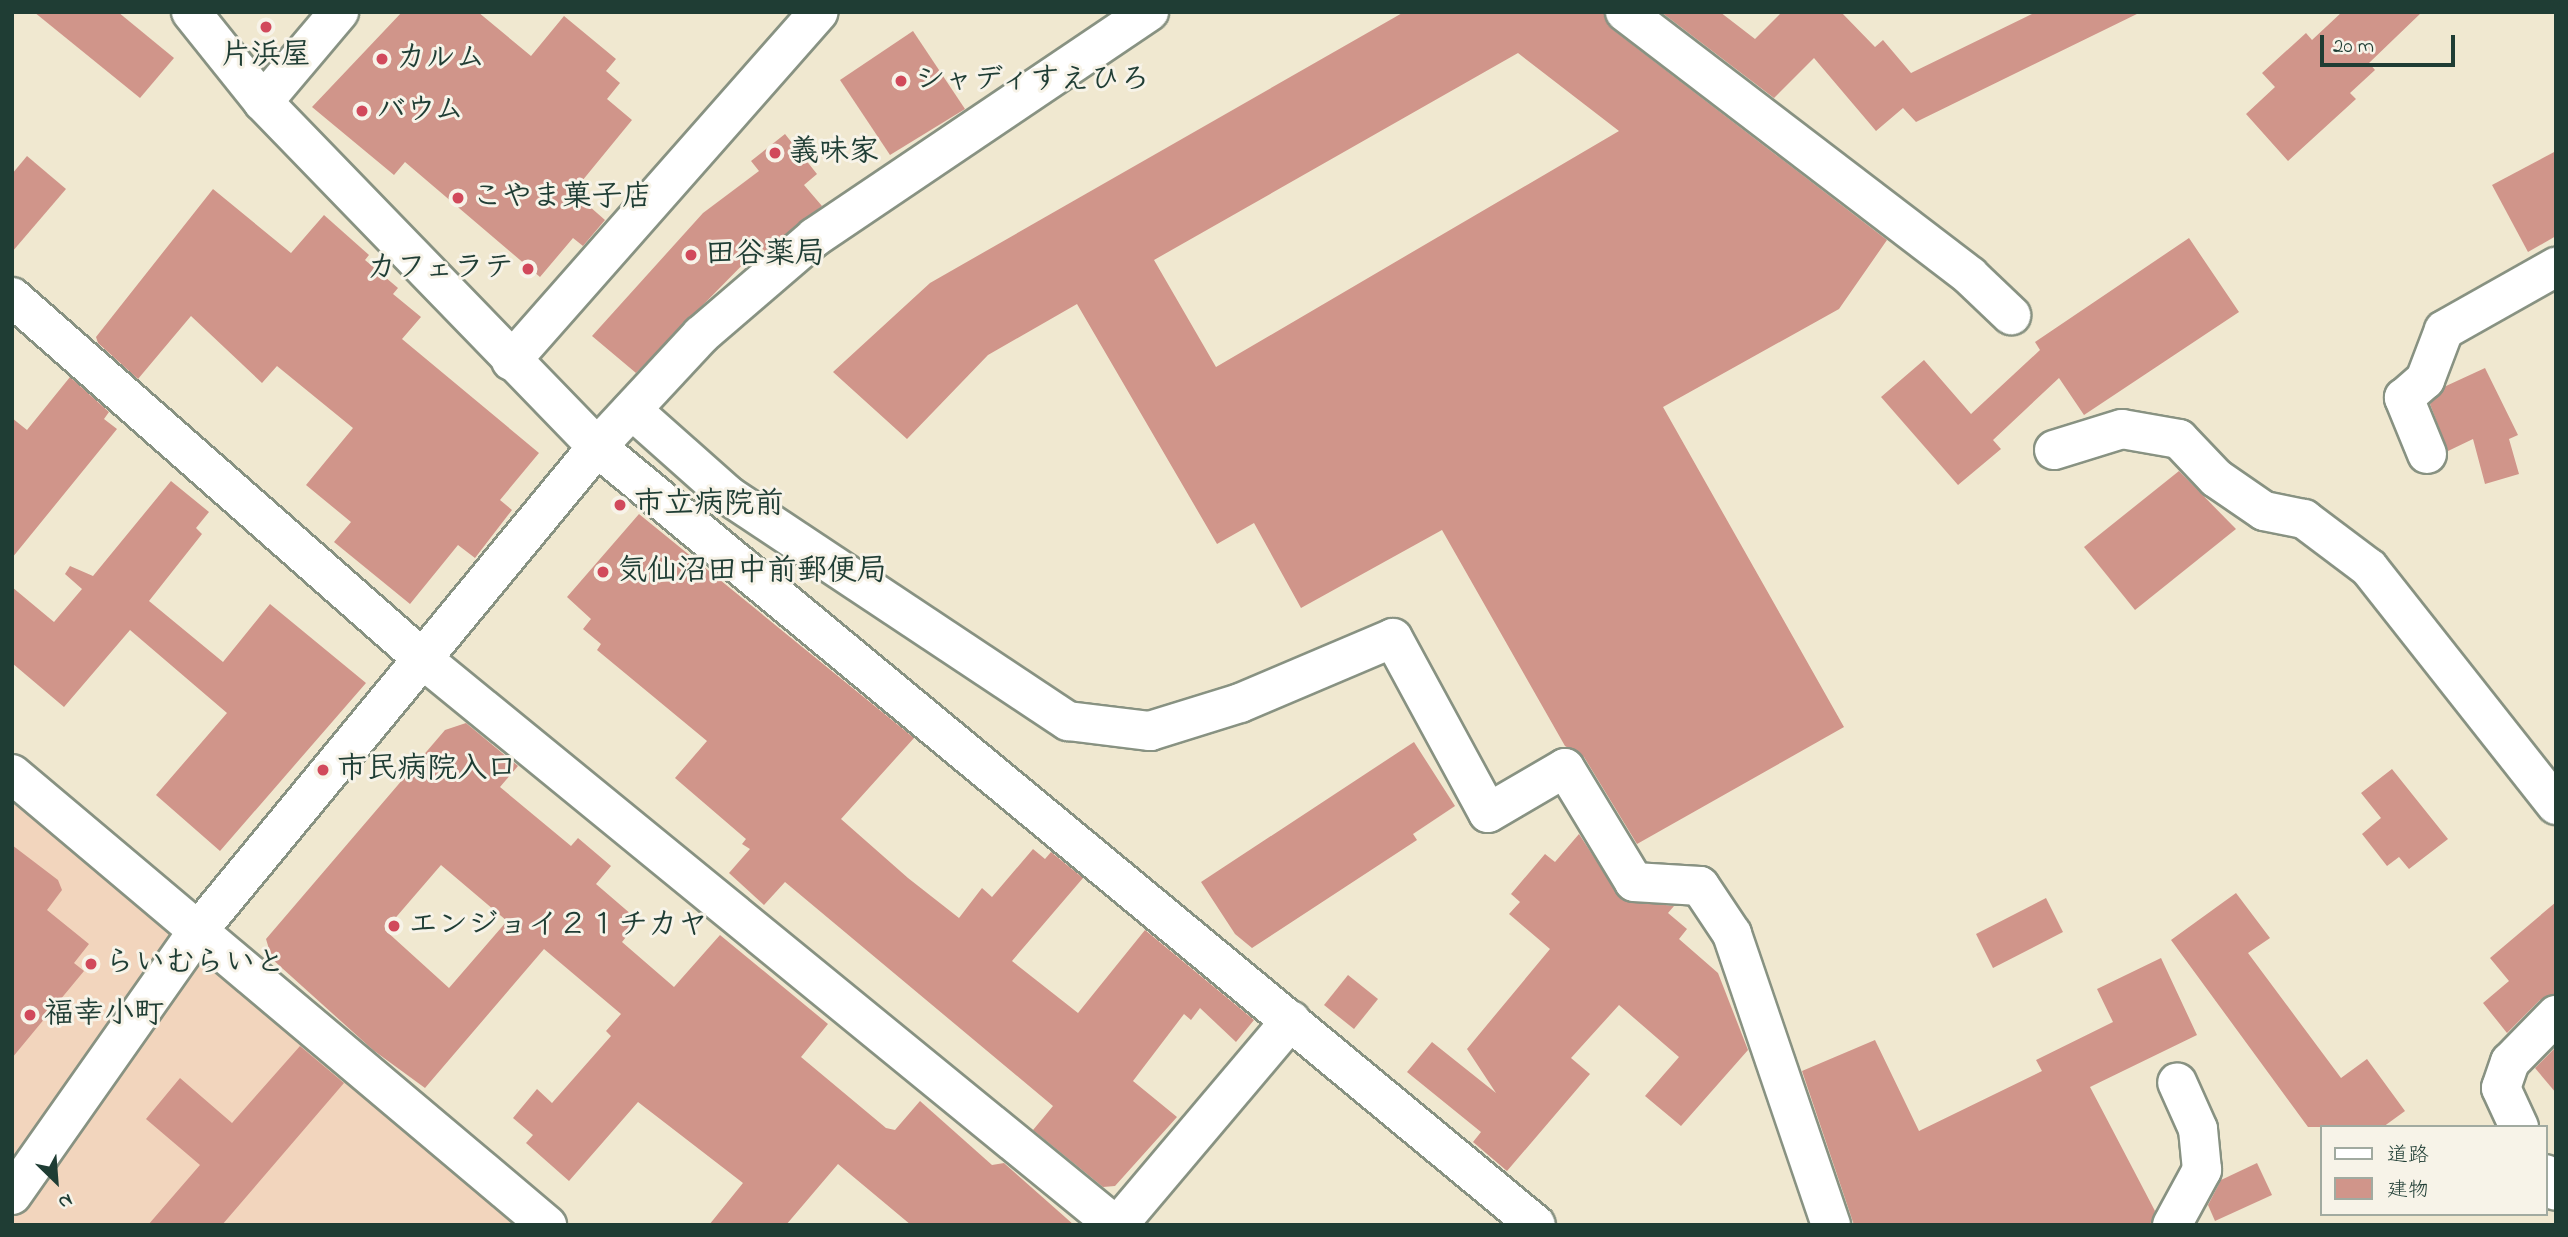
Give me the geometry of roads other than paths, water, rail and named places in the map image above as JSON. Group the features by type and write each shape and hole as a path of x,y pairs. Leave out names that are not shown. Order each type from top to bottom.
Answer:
{"street":[{"path":"191,12 263,102 597,447 1536,1225"},
{"path":"263,102 339,12"},
{"path":"512,361 819,12"},
{"path":"12,1195 197,932 425,661 597,447 701,335 815,237 1149,12"},
{"path":"1625,12 1970,276 2011,315"},
{"path":"2427,454 2404,398 2425,380 2444,330 2556,267"},
{"path":"12,298 425,661 1117,1225 1291,1020"},
{"path":"632,410 729,496 1068,722 1150,731 1240,702 1393,638 1488,813 1565,768 1634,882 1700,886 1732,934 1831,1225"},
{"path":"2054,450 2122,429 2179,439 2216,478 2264,512 2304,519 2370,568 2556,805"},
{"path":"12,774 547,1225"},
{"path":"2518,1125 2501,1088 2510,1062 2556,1015"},
{"path":"2172,1225 2202,1170 2198,1129 2177,1082"}],"place":[{"name":"片浜屋","path":"266,27"},
{"name":"カルム","path":"382,59"},
{"name":"シャディすえひろ","path":"901,81"},
{"name":"バウム","path":"362,111"},
{"name":"義味家","path":"775,153"},
{"name":"こやま菓子店","path":"458,198"},
{"name":"田谷薬局","path":"691,255"},
{"name":"カフェラテ","path":"528,269"},
{"name":"市立病院前","path":"620,505"},
{"name":"気仙沼田中前郵便局","path":"603,572"},
{"name":"市民病院入口","path":"323,770"},
{"name":"エンジョイ２１チカヤ","path":"394,926"},
{"name":"らいむらいと","path":"91,964"},
{"name":"福幸小町","path":"30,1015"}]}
